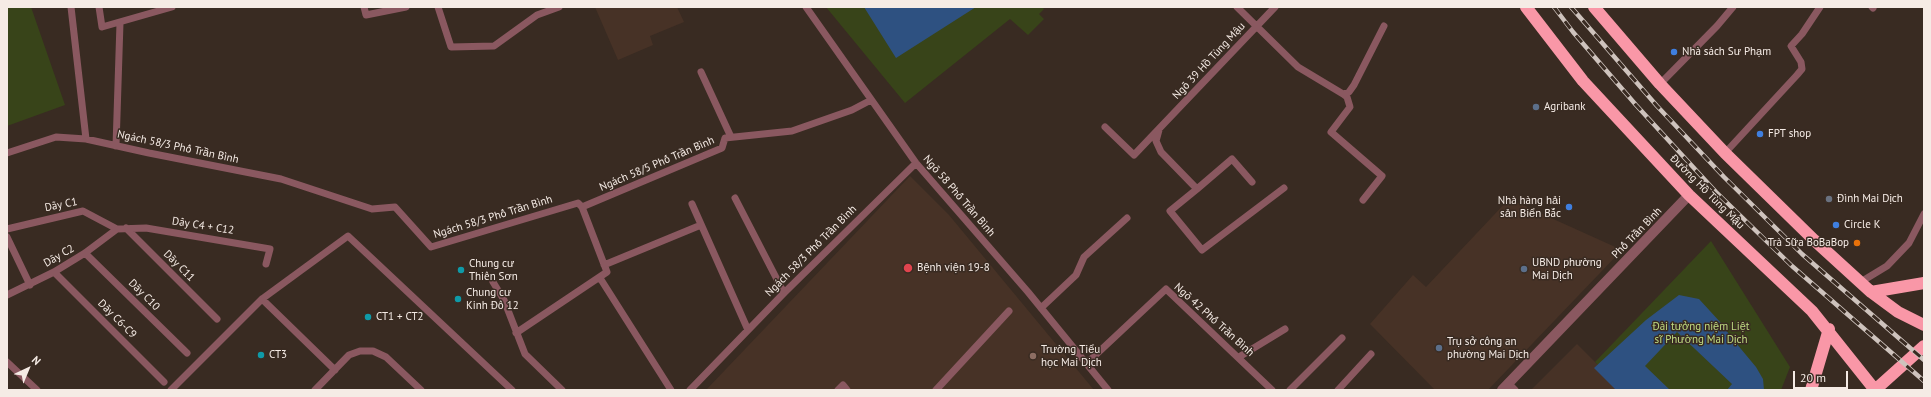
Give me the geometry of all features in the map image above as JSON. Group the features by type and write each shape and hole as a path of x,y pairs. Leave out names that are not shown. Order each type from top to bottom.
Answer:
{"highway":[{"name":"Đường Hồ Tùng Mậu","path":"1526,7 1583,81 1689,195 1794,293 1829,330 1875,390"},
{"path":"1594,7 1660,84 1725,153 1859,283 1898,312 1924,325"},
{"path":"1871,292 1924,283"},
{"path":"1811,390 1829,330"},
{"path":"1875,390 1924,346"}],"street":[{"name":"Phố Trần Bình","path":"1508,388 1689,195"}],"lane":[{"path":"71,7 86,139"},
{"path":"99,7 102,27 172,7"},
{"path":"364,7 366,15 406,7"},
{"path":"438,7 451,47 494,46 537,15 559,7"},
{"name":"Ngõ 58 Phố Trần Bình","path":"806,7 916,163 1041,308 1108,390"},
{"path":"1237,7 1298,67 1343,94 1347,98 1350,107 1331,132 1382,176 1363,200"},
{"name":"Ngõ 39 Hồ Tùng Mậu","path":"1105,127 1134,155 1275,7"},
{"path":"1660,84 1717,26 1733,7"},
{"path":"1725,153 1802,69 1801,62 1791,46 1802,34 1820,7"},
{"path":"116,146 120,23"},
{"path":"1343,94 1349,92 1354,85 1384,26"},
{"path":"701,72 731,138 792,131 852,110 871,100"},
{"path":"1159,130 1156,141 1161,152 1197,189"},
{"name":"Ngách 58/3 Phố Trần Bình","path":"7,153 56,137 86,139 281,180 372,209 395,207 431,247 578,202 582,207"},
{"name":"Ngách 58/5 Phố Trần Bình","path":"582,207 722,148 725,138 731,138"},
{"path":"1252,182 1232,159 1170,211 1202,250 1284,188"},
{"name":"Ngách 58/3 Phố Trần Bình","path":"690,390 784,293 916,163"},
{"path":"735,198 784,293"},
{"path":"692,204 748,330"},
{"path":"516,333 607,272 582,207"},
{"name":"Dãy C1","path":"7,229 83,211 117,229"},
{"path":"1859,283 1887,266 1909,243 1924,214"},
{"path":"1041,308 1076,275 1084,257 1127,218"},
{"path":"604,265 701,225"},
{"name":"Dãy C11","path":"126,228 218,319"},
{"name":"Dãy C4 + C12","path":"117,229 146,228 270,249 266,264"},
{"name":"Dãy C2","path":"7,295 54,272 85,253 117,229"},
{"path":"171,390 262,299 348,236 512,390"},
{"path":"7,237 30,285"},
{"name":"Dãy C10","path":"85,253 187,353"},
{"name":"Dãy C6-C9","path":"54,272 164,382"},
{"path":"600,278 671,390"},
{"path":"493,282 504,300 525,354 562,390"},
{"name":"Ngõ 42 Phố Trần Bình","path":"1087,363 1166,289 1272,390"},
{"path":"262,299 335,370"},
{"path":"936,390 1009,311"},
{"path":"1239,357 1285,329"},
{"path":"1290,390 1342,338"},
{"path":"315,390 349,355 360,351 373,351 386,357 421,390"},
{"path":"1338,390 1371,354"},
{"path":"7,362 37,390"},
{"path":"838,390 842,385 847,390"}],"shaded area":[{"path":"595,7 677,7 684,22 650,36 653,45 618,60"},
{"name":"Bệnh viện 19-8","path":"910,176 949,215 1094,390 706,390"},
{"name":"UBND phường Mai Dịch","path":"1509,199 1622,250 1488,390 1435,390 1370,324 1413,275 1426,287"},
{"path":"1577,344 1623,390 1531,390"}],"green space":[{"path":"7,7 31,7 65,105 7,126"},
{"path":"826,7 1042,7 1044,9 1039,14 1044,19 1028,35 1010,19 905,103"},
{"name":"Đài tưởng niệm Liệt sĩ Phường Mai Dịch","path":"1711,241 1790,367 1781,390 1623,390 1595,362"}],"water":[{"path":"864,7 976,7 896,58"},
{"path":"1679,295 1699,299 1721,323 1756,367 1763,379 1764,390 1727,390 1732,384 1677,332 1645,366 1670,390 1616,390 1594,368 1646,320"}],"railway":[{"path":"1554,7 1573,32 1636,105 1716,192 1792,266 1924,381"},
{"path":"1571,7 1657,106 1724,177 1802,254 1924,360"}],"place":[{"name":"Nhà sách Sư Phạm","path":"1674,52"},
{"name":"Agribank","path":"1536,107"},
{"name":"FPT shop","path":"1760,134"},
{"name":"Đình Mai Dịch","path":"1829,199"},
{"name":"Nhà hàng hải sản Biển Bắc","path":"1569,207"},
{"name":"Circle K","path":"1836,225"},
{"name":"Trà Sữa BoBaBop","path":"1857,243"},
{"name":"Bệnh viện 19-8","path":"908,268"},
{"name":"UBND phường Mai Dịch","path":"1524,269"},
{"name":"Chung cư Thiên Sơn","path":"461,270"},
{"name":"Chung cư Kinh Đô 12","path":"458,299"},
{"name":"CT1 + CT2","path":"368,317"},
{"name":"Trụ sở công an phường Mai Dịch","path":"1439,348"},
{"name":"CT3","path":"261,355"},
{"name":"Trường Tiểu học Mai Dịch","path":"1033,356"}]}
